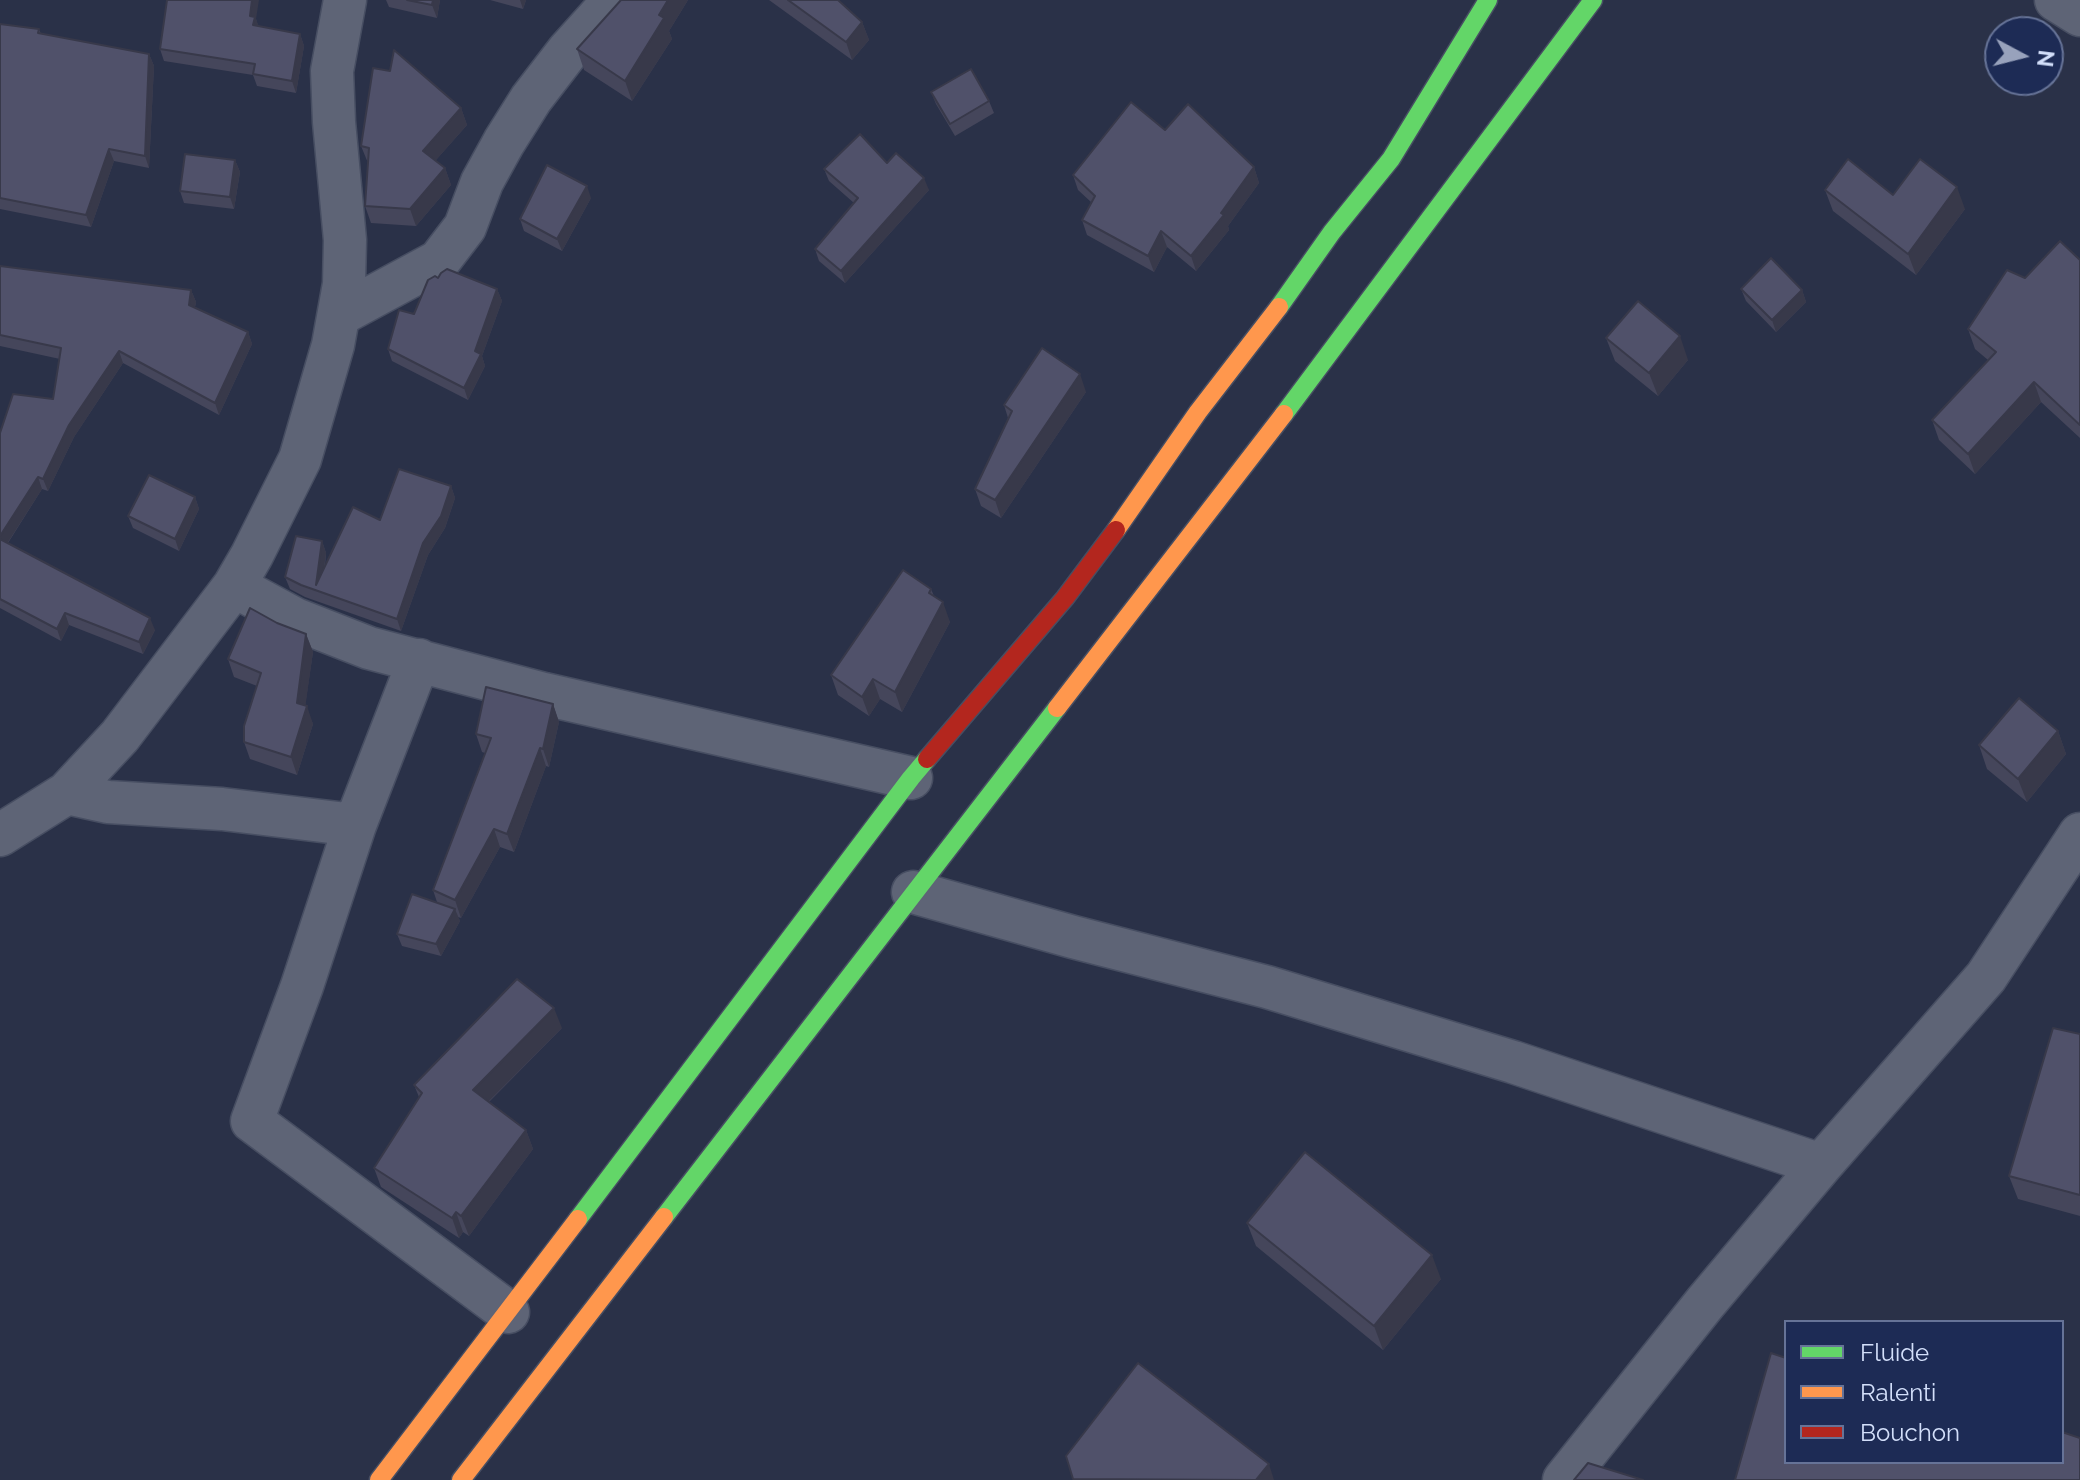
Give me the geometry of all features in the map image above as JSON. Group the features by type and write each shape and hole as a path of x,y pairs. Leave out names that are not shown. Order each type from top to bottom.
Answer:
{"street":[{"path":"0,835 67,793 120,736 234,586 300,459 326,373 344,284 345,240 332,71 345,0"},
{"path":"339,315 439,261 465,227 482,182 531,99 568,51 614,0"},
{"path":"379,1480 911,778 1092,563 1198,412 1272,317 1332,232 1391,159 1488,0"},
{"path":"461,1480 1280,419 1593,0"},
{"path":"234,586 295,619 369,648 544,694 911,778"},
{"path":"419,660 355,825 302,986 252,1121 508,1312"},
{"path":"67,793 108,802 222,809 355,825"},
{"path":"1564,1480 1705,1303 1986,977 2080,834"},
{"path":"913,892 1267,987 1513,1062 1821,1165"}],"building":[{"path":"167,0 252,0 250,16 255,17 253,25 300,34 292,81 253,74 255,64 160,49"},
{"path":"407,0 433,0 432,5"},
{"path":"621,0 668,0 659,15 664,18 625,81 577,49"},
{"path":"788,0 838,0 862,22 846,42"},
{"path":"0,24 39,29 38,33 149,54 145,156 109,149 86,215 0,198"},
{"path":"394,50 461,108 423,151 445,168 410,209 365,206 369,148 361,146 373,68 390,71"},
{"path":"971,69 989,101 950,124 931,92"},
{"path":"1131,102 1165,130 1188,104 1254,167 1221,213 1224,215 1191,256 1161,231 1148,256 1082,220 1095,196 1073,175"},
{"path":"860,134 887,163 896,153 924,178 841,271 815,249 858,198 824,169"},
{"path":"185,154 235,160 230,197 180,191"},
{"path":"1848,159 1893,195 1920,159 1957,187 1908,254 1825,190"},
{"path":"547,165 587,186 557,239 520,219"},
{"path":"2060,241 2080,260 2080,425 2034,382 1968,454 1932,420 1996,352 1968,329 2007,270 2025,278"},
{"path":"1771,258 1802,290 1772,320 1741,289"},
{"path":"0,266 191,290 189,305 248,332 215,403 119,351 69,425 43,479 38,477 0,536 0,433 13,394 53,399 61,348 0,335"},
{"path":"447,269 497,289 475,351 481,354 464,388 388,349 399,310 414,314 428,280 435,276 438,278"},
{"path":"1638,301 1680,336 1649,373 1606,338"},
{"path":"1042,348 1080,374 995,500 975,489 1012,411 1004,405"},
{"path":"399,469 451,486 441,516 423,543 397,619 285,577 296,536 322,541 316,585 353,507 380,520"},
{"path":"149,475 195,497 175,539 128,516"},
{"path":"0,539 150,618 139,642 65,613 57,629 0,599"},
{"path":"903,570 931,589 929,593 943,602 895,692 873,679 862,697 831,675"},
{"path":"250,608 306,634 297,703 307,706 291,757 244,742 244,726 261,673 228,659"},
{"path":"486,687 553,704 543,749 540,748 507,834 494,829 455,900 433,890 491,738 476,734"},
{"path":"2019,698 2058,731 2018,779 1979,745"},
{"path":"412,894 455,909 436,944 397,934"},
{"path":"517,979 554,1008 473,1090 526,1130 461,1216 456,1212 452,1218 374,1168 422,1093 414,1085"},
{"path":"2053,1028 2080,1034 2080,1195 2009,1176"},
{"path":"1305,1152 1432,1255 1374,1326 1247,1223"},
{"path":"1771,1353 1784,1357 1784,1464 2064,1464 2064,1433 2080,1438 2080,1480 1735,1480"},
{"path":"1138,1363 1269,1464 1256,1480 1073,1479 1066,1456"},
{"path":"1588,1463 1643,1480 1574,1480"}],"traffic: fast":[{"path":"1279,307 1332,232 1391,159 1488,0"},
{"path":"1284,414 1593,0"},
{"path":"664,1217 1057,708"},
{"path":"578,1219 927,759"}],"traffic: slow":[{"path":"1116,530 1198,412 1279,307"},
{"path":"1057,708 1284,414"},
{"path":"461,1480 664,1217"},
{"path":"379,1480 578,1219"}],"traffic: jam":[{"path":"927,759 1065,598 1116,530"}]}
